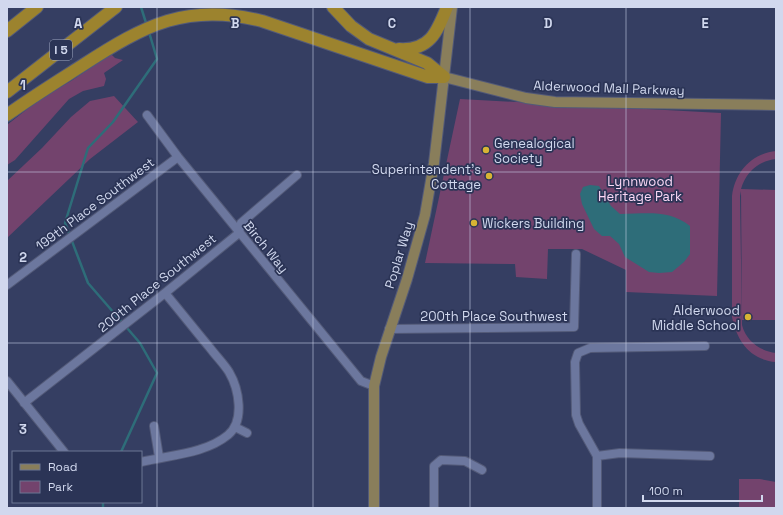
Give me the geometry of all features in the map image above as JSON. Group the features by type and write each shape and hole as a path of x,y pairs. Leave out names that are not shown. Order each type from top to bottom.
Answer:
{"highway":[{"path":"7,31 37,7"},
{"name":"I 5","path":"7,92 116,7"},
{"path":"333,7 351,26 369,39 427,63 444,77"},
{"path":"394,49 407,50 423,46 433,37 447,7"},
{"path":"7,115 116,43 161,22 184,16 207,13 242,16 262,21 428,77 444,77"}],"main road":[{"name":"Poplar Way","path":"374,508 374,386 389,329 407,279 425,215 434,163 452,7"},
{"name":"Alderwood Mall Parkway","path":"444,77 526,98 556,102 776,105"}],"street":[{"name":"Birch Way","path":"147,115 178,157 239,233 361,381 374,386"},
{"name":"199th Place Southwest","path":"7,285 178,157"},
{"name":"200th Place Southwest","path":"24,403 239,233 241,223 297,175"},
{"name":"200th Place Southwest","path":"389,329 574,327 576,254"},
{"path":"142,462 188,452 214,443 236,427 238,397 229,372 165,293"},
{"path":"597,508 597,456 579,424 576,415 575,362 578,353 590,348 705,346"},
{"path":"7,381 63,451"},
{"path":"154,426 159,457"},
{"path":"236,427 247,433"},
{"path":"597,456 620,453 710,456"},
{"path":"434,508 434,466 441,460 465,461 482,470"}],"green space":[{"path":"111,54 115,58 123,60 104,73 106,79 104,86 83,91 69,99 15,160 7,165 7,125 40,99 89,69 92,64"},
{"path":"114,96 138,122 90,159 7,238 7,181 42,148 71,117 90,101"},
{"name":"Lynnwood Heritage Park","path":"460,99 721,113 717,296 626,292 626,270 582,249 548,249 547,279 516,277 515,264 425,263"},
{"path":"776,151 776,159 764,162 754,168 746,177 741,189 776,190 776,320 742,320 741,191 740,196 742,325 747,336 754,344 764,350 776,353 776,362 759,358 746,348 734,326 732,317 732,196 737,179 746,166 759,156"},
{"path":"739,479 760,479 776,482 776,508 739,508"}],"shaded area":[{"path":"590,185 599,186 611,206 620,214 648,213 665,215 674,217 690,226 690,254 684,262 672,272 659,273 649,272 625,257 619,244 610,236 602,236 594,229 582,204 580,194 583,187"}],"waterway":[{"path":"141,7 147,26"},
{"path":"121,451 157,373 140,343 88,283 65,223 88,148 113,122 157,59 149,32"},
{"path":"103,503 103,508"}],"place":[{"name":"Genealogical Society","path":"486,150"},
{"name":"Superintendent's Cottage","path":"489,176"},
{"name":"Wickers Building","path":"474,223"},
{"name":"Alderwood Middle School","path":"748,317"}]}
